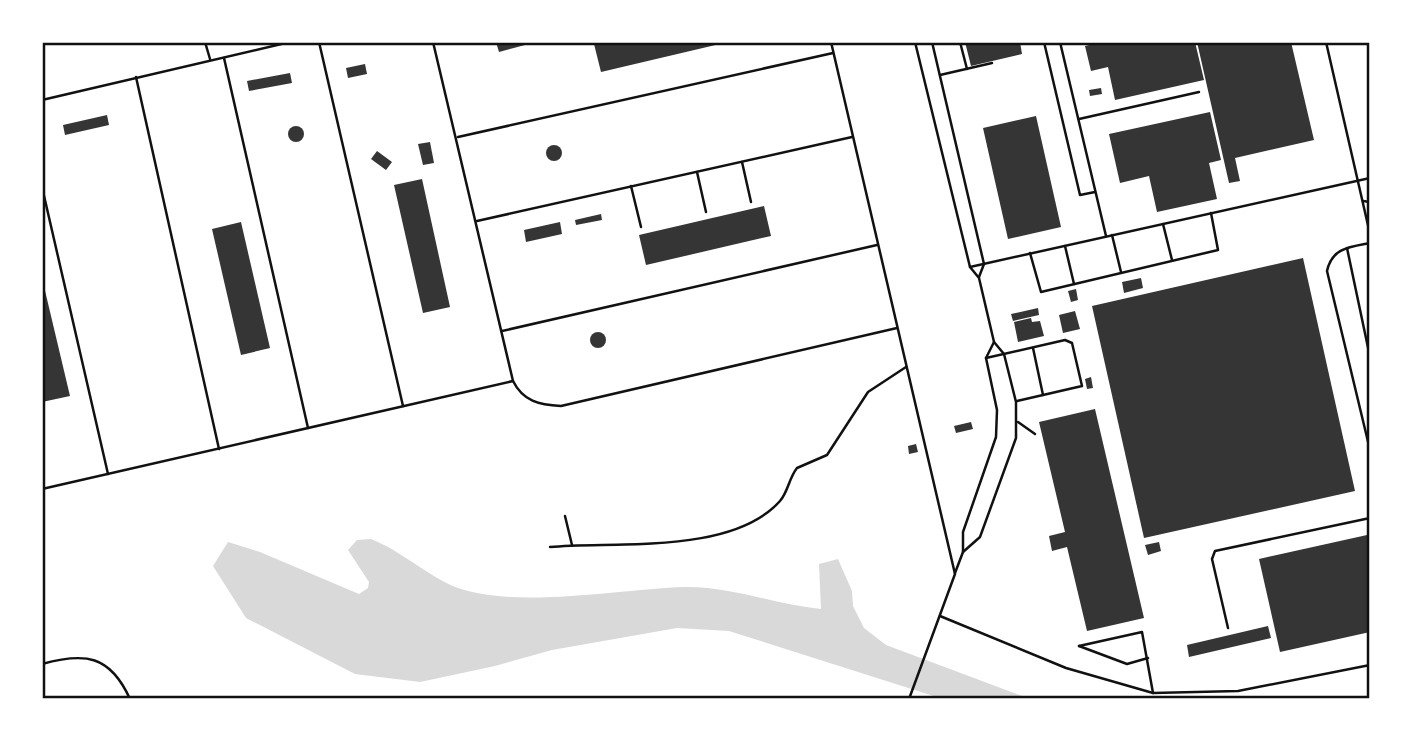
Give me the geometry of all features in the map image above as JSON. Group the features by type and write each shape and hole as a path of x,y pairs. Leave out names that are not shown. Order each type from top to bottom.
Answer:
{"lane":[{"path":"205,42 210,61"},
{"path":"42,100 224,58 271,44 290,42"},
{"path":"319,42 403,406"},
{"path":"433,42 458,137 513,381 518,391 531,401 561,406 897,328"},
{"path":"831,42 954,574"},
{"path":"915,42 970,267 979,278 994,342 1004,354 1018,422 1016,438 981,537 963,552"},
{"path":"932,42 984,264 979,278"},
{"path":"960,42 967,69"},
{"path":"1044,42 1080,195 1095,192"},
{"path":"1060,42 1106,236"},
{"path":"1326,42 1370,234"},
{"path":"458,137 833,53"},
{"path":"224,58 308,428"},
{"path":"940,75 992,63"},
{"path":"136,77 219,449"},
{"path":"1078,119 1199,92"},
{"path":"477,221 852,137"},
{"path":"742,162 751,202"},
{"path":"697,172 706,212"},
{"path":"970,267 1370,177"},
{"path":"631,186 641,227"},
{"path":"42,187 108,474"},
{"path":"1363,201 1370,202"},
{"path":"1030,253 1039,291 1074,284 1218,250 1211,213"},
{"path":"1163,224 1172,260"},
{"path":"1112,235 1121,272"},
{"path":"1370,243 1347,248 1334,255 1327,271 1370,450"},
{"path":"502,331 877,245"},
{"path":"1065,246 1074,284"},
{"path":"1347,248 1370,357"},
{"path":"986,358 1069,340 1082,386 1016,402"},
{"path":"909,699 963,552 963,532 996,437 997,410 986,358 994,342"},
{"path":"1032,348 1043,395"},
{"path":"550,547 710,537 762,516 781,500 797,467 827,455 836,445 868,392 906,367"},
{"path":"42,489 513,381"},
{"path":"1018,422 1035,434"},
{"path":"565,516 572,545"},
{"path":"1228,628 1212,559 1215,551 1370,518"},
{"path":"940,616 1066,668 1153,693 1238,691 1370,666"},
{"path":"1148,658 1127,664 1079,646 1142,632 1148,658 1153,693"},
{"path":"42,664 71,656 98,661 122,683 130,699"}],"shaded area":[{"path":"371,539 394,550 447,584 483,594 510,597 570,596 702,587 821,609 819,564 838,559 852,591 853,606 864,628 886,645 1030,699 943,699 729,631 677,628 552,650 495,666 420,682 355,674 246,618 213,566 228,542 260,552 359,594 368,588 369,582 348,550 357,540"}],"building":[{"path":"496,42 525,42 525,45 499,52"},
{"path":"965,42 1020,42 1022,54 971,66"},
{"path":"1101,42 1195,42 1204,80 1115,100 1108,67 1091,71 1085,46"},
{"path":"1197,42 1291,42 1314,140 1235,158 1240,181 1229,183"},
{"path":"724,43 601,72 594,44"},
{"path":"365,64 367,74 348,78 346,68"},
{"path":"290,73 292,83 249,91 247,81"},
{"path":"1101,88 1102,94 1090,96 1089,90"},
{"path":"1210,112 1221,160 1209,163 1217,199 1157,212 1149,176 1120,183 1109,134"},
{"path":"107,115 109,125 65,135 63,125"},
{"path":"1036,116 1061,227 1008,239 983,128"},
{"path":"296,126 302,128 302,140 296,142 290,140 288,134 290,128"},
{"path":"430,142 434,163 423,165 418,144"},
{"path":"554,145 562,153 554,161 546,153"},
{"path":"377,151 392,162 386,170 371,159"},
{"path":"422,179 450,307 423,313 394,185"},
{"path":"764,206 771,236 646,265 639,235"},
{"path":"601,214 602,220 576,225 575,220"},
{"path":"241,222 270,348 241,355 212,229"},
{"path":"560,222 562,234 526,242 524,230"},
{"path":"1303,258 1355,491 1144,538 1092,306"},
{"path":"42,278 70,396 42,402"},
{"path":"1141,278 1143,288 1124,293 1122,282"},
{"path":"1076,289 1078,300 1071,302 1068,291"},
{"path":"1038,308 1039,315 1013,321 1011,314"},
{"path":"1075,311 1080,329 1063,333 1059,315"},
{"path":"1031,318 1032,322 1040,321 1044,336 1018,342 1014,322"},
{"path":"598,332 606,340 598,348 590,340"},
{"path":"1091,377 1093,388 1087,389 1085,379"},
{"path":"1095,409 1144,618 1087,631 1067,547 1052,551 1049,536 1065,532 1039,422"},
{"path":"971,422 973,429 956,433 954,426"},
{"path":"916,444 918,452 909,454 908,446"},
{"path":"1367,535 1370,549 1370,632 1280,652 1259,559"},
{"path":"1159,542 1161,551 1148,555 1145,545"},
{"path":"1268,626 1271,638 1189,657 1187,645"}]}
